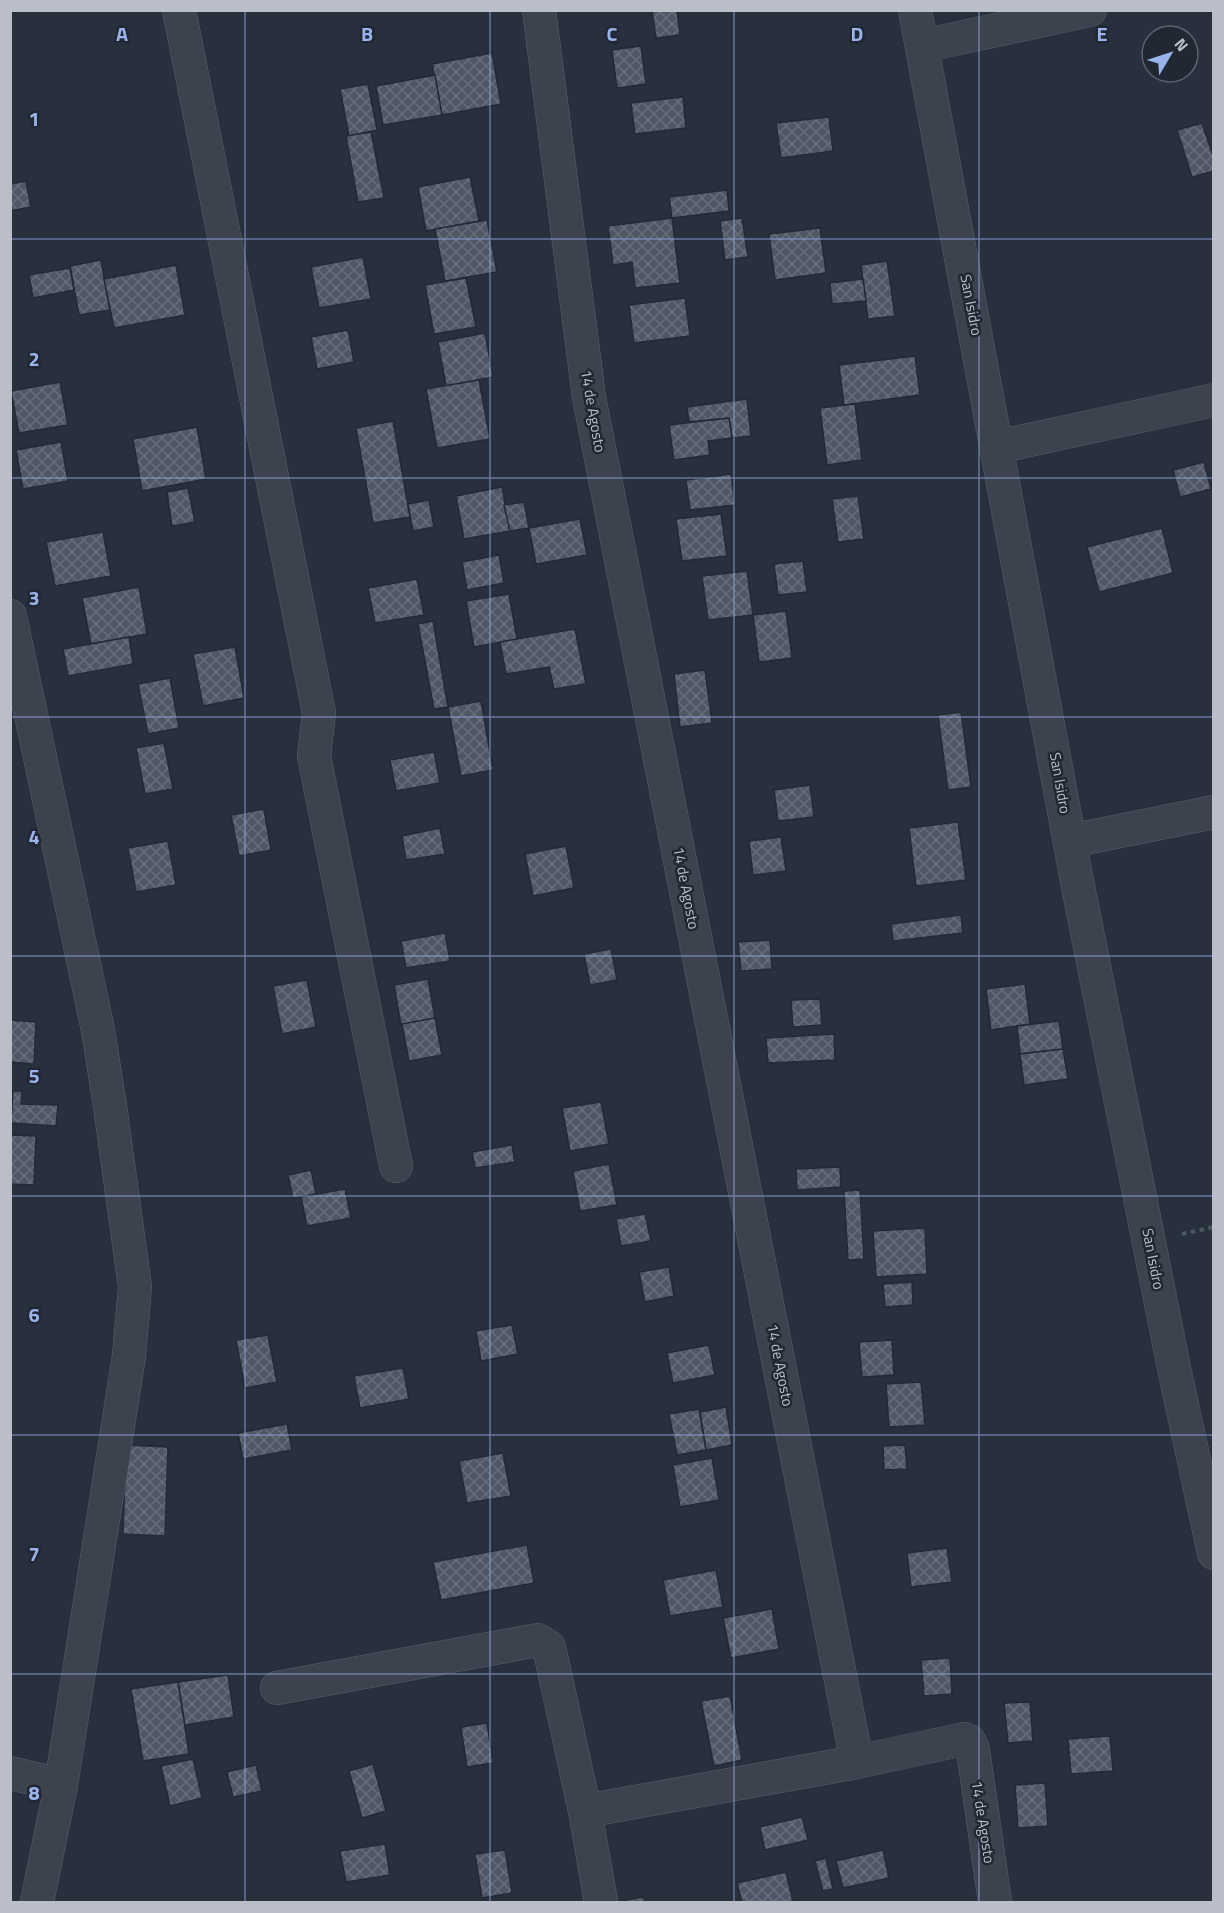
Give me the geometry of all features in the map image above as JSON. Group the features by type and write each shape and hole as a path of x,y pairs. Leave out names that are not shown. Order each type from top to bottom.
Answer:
{"street":[{"path":"179,10 319,713 314,756 396,1166"},
{"name":"14 de Agosto","path":"539,10 589,397 857,1762 964,1739 969,1741 973,1750 995,1902"},
{"name":"San Isidro","path":"915,10 1070,841 1173,1362 1214,1553"},
{"path":"922,46 1090,10"},
{"path":"998,447 1214,400"},
{"path":"10,616 98,1030 135,1287 129,1356 61,1785 37,1902"},
{"path":"1070,841 1214,812"},
{"path":"277,1688 538,1640 549,1647 585,1811 601,1902"},
{"path":"585,1811 857,1762"},
{"path":"10,1773 61,1785"}],"building":[{"path":"652,10 677,10 680,35 656,38"},
{"path":"641,46 646,84 617,88 612,50"},
{"path":"492,53 501,104 442,115 432,64"},
{"path":"435,75 442,115 383,125 376,86"},
{"path":"368,84 377,130 349,136 340,89"},
{"path":"683,97 686,128 635,134 631,103"},
{"path":"829,117 833,151 781,158 776,123"},
{"path":"1202,123 1214,159 1214,171 1192,177 1177,130"},
{"path":"371,132 384,198 358,202 346,136"},
{"path":"470,177 479,221 426,231 418,187"},
{"path":"26,181 31,207 10,211 10,184"},
{"path":"727,190 729,211 672,218 669,197"},
{"path":"672,218 680,283 635,288 632,262 613,265 608,226"},
{"path":"742,218 748,257 725,260 720,221"},
{"path":"487,220 497,272 445,281 435,229"},
{"path":"820,228 826,273 775,280 769,234"},
{"path":"363,257 371,299 319,308 311,267"},
{"path":"101,260 110,310 79,315 70,266"},
{"path":"887,261 895,316 868,319 861,265"},
{"path":"176,265 185,315 114,328 104,279"},
{"path":"70,268 74,290 33,298 29,275"},
{"path":"466,278 476,327 434,334 425,285"},
{"path":"863,279 866,301 832,304 830,283"},
{"path":"685,298 690,336 634,343 629,305"},
{"path":"348,330 354,362 317,369 311,337"},
{"path":"485,333 493,377 446,386 438,342"},
{"path":"915,356 920,395 844,405 839,365"},
{"path":"479,380 490,439 437,448 426,389"},
{"path":"60,382 68,425 19,433 11,391"},
{"path":"747,399 751,436 732,438 729,418 689,422 687,407"},
{"path":"855,404 862,460 827,465 820,408"},
{"path":"729,418 732,438 708,441 710,455 674,460 669,425"},
{"path":"393,421 410,517 373,523 356,428"},
{"path":"197,427 206,479 142,491 133,439"},
{"path":"61,442 68,481 23,489 16,450"},
{"path":"1204,462 1211,489 1180,497 1173,470"},
{"path":"731,474 735,505 690,510 686,480"},
{"path":"502,487 510,531 464,539 456,496"},
{"path":"188,488 195,522 172,526 167,492"},
{"path":"858,496 864,539 838,542 832,499"},
{"path":"429,500 434,527 413,531 408,504"},
{"path":"524,502 529,528 510,531 504,505"},
{"path":"721,514 727,556 682,561 676,519"},
{"path":"580,519 587,555 536,564 529,528"},
{"path":"1162,528 1173,573 1099,592 1087,547"},
{"path":"103,532 111,576 55,586 46,542"},
{"path":"499,555 504,583 467,590 462,562"},
{"path":"803,561 807,592 778,595 774,564"},
{"path":"747,571 753,615 708,620 702,576"},
{"path":"417,579 424,615 375,623 368,588"},
{"path":"139,587 147,634 91,644 82,598"},
{"path":"509,594 517,639 474,647 466,601"},
{"path":"786,611 792,658 759,662 753,615"},
{"path":"433,621 448,707 434,709 418,624"},
{"path":"575,629 586,684 554,689 549,667 506,674 500,642"},
{"path":"129,637 133,664 68,676 63,649"},
{"path":"235,647 244,698 203,706 193,654"},
{"path":"705,670 712,723 680,727 674,674"},
{"path":"170,678 179,728 148,734 138,684"},
{"path":"481,701 493,770 461,776 448,707"},
{"path":"961,712 971,787 948,790 938,715"},
{"path":"164,743 173,789 145,794 136,748"},
{"path":"434,752 440,783 396,791 390,760"},
{"path":"810,785 814,817 778,821 774,790"},
{"path":"264,809 271,850 239,856 231,815"},
{"path":"958,822 966,880 916,886 909,828"},
{"path":"440,828 445,854 406,860 402,836"},
{"path":"781,837 786,871 753,875 749,841"},
{"path":"168,841 176,885 136,892 128,848"},
{"path":"566,846 574,888 533,896 525,854"},
{"path":"961,915 963,933 893,941 891,924"},
{"path":"445,933 450,961 406,968 401,941"},
{"path":"770,940 772,969 741,971 738,942"},
{"path":"611,949 617,980 590,985 584,954"},
{"path":"428,979 435,1018 401,1025 394,985"},
{"path":"307,980 316,1027 282,1034 273,986"},
{"path":"1025,984 1030,1024 991,1030 986,989"},
{"path":"820,999 822,1025 793,1027 791,1000"},
{"path":"435,1018 442,1055 409,1061 402,1024"},
{"path":"10,1020 36,1022 34,1064 10,1062"},
{"path":"1059,1021 1063,1049 1020,1054 1017,1026"},
{"path":"834,1034 835,1060 768,1063 766,1038"},
{"path":"1063,1049 1068,1079 1024,1085 1020,1054"},
{"path":"13,1091 22,1091 21,1104 58,1105 56,1126 11,1123"},
{"path":"601,1102 609,1144 570,1151 562,1108"},
{"path":"10,1135 36,1136 34,1185 10,1184"},
{"path":"512,1145 515,1162 475,1168 472,1152"},
{"path":"609,1164 617,1205 580,1211 573,1171"},
{"path":"840,1167 841,1187 797,1190 796,1169"},
{"path":"311,1170 316,1194 293,1198 288,1175"},
{"path":"345,1189 351,1218 307,1226 301,1197"},
{"path":"860,1190 864,1259 848,1260 844,1191"},
{"path":"645,1214 651,1241 621,1246 616,1219"},
{"path":"925,1228 927,1274 876,1277 873,1231"},
{"path":"669,1267 674,1296 645,1302 639,1272"},
{"path":"912,1282 913,1305 885,1307 883,1284"},
{"path":"512,1325 518,1354 481,1361 476,1331"},
{"path":"268,1335 277,1382 245,1388 236,1340"},
{"path":"892,1340 894,1375 862,1377 859,1342"},
{"path":"709,1345 715,1375 673,1383 667,1353"},
{"path":"403,1368 409,1399 360,1408 354,1376"},
{"path":"921,1382 925,1425 889,1427 886,1384"},
{"path":"726,1407 732,1445 706,1450 700,1412"},
{"path":"699,1409 706,1450 677,1455 669,1414"},
{"path":"287,1424 292,1450 243,1459 238,1433"},
{"path":"126,1445 168,1447 165,1536 123,1534"},
{"path":"905,1445 907,1469 884,1470 883,1446"},
{"path":"503,1453 511,1496 467,1503 459,1461"},
{"path":"712,1458 719,1500 680,1507 673,1465"},
{"path":"527,1545 534,1583 441,1600 433,1562"},
{"path":"947,1548 952,1582 911,1587 907,1553"},
{"path":"716,1570 723,1607 670,1616 663,1580"},
{"path":"772,1609 779,1649 731,1658 723,1618"},
{"path":"950,1658 952,1694 924,1696 921,1660"},
{"path":"228,1675 234,1717 185,1725 178,1682"},
{"path":"178,1682 189,1754 143,1761 131,1689"},
{"path":"730,1696 742,1760 714,1766 701,1701"},
{"path":"1030,1702 1033,1741 1008,1743 1004,1703"},
{"path":"487,1723 493,1763 467,1767 461,1727"},
{"path":"1110,1736 1113,1771 1071,1774 1068,1739"},
{"path":"193,1759 202,1798 170,1806 161,1766"},
{"path":"373,1764 386,1811 362,1818 349,1771"},
{"path":"256,1765 262,1791 233,1797 227,1772"},
{"path":"1045,1783 1048,1826 1018,1828 1015,1785"},
{"path":"802,1817 808,1840 765,1850 760,1827"},
{"path":"385,1844 390,1875 346,1882 340,1851"},
{"path":"505,1850 512,1893 482,1898 475,1854"},
{"path":"883,1850 889,1878 843,1888 836,1861"},
{"path":"826,1858 833,1889 823,1891 815,1861"},
{"path":"786,1872 793,1902 742,1902 737,1883"},
{"path":"643,1897 645,1902 617,1902"}]}
